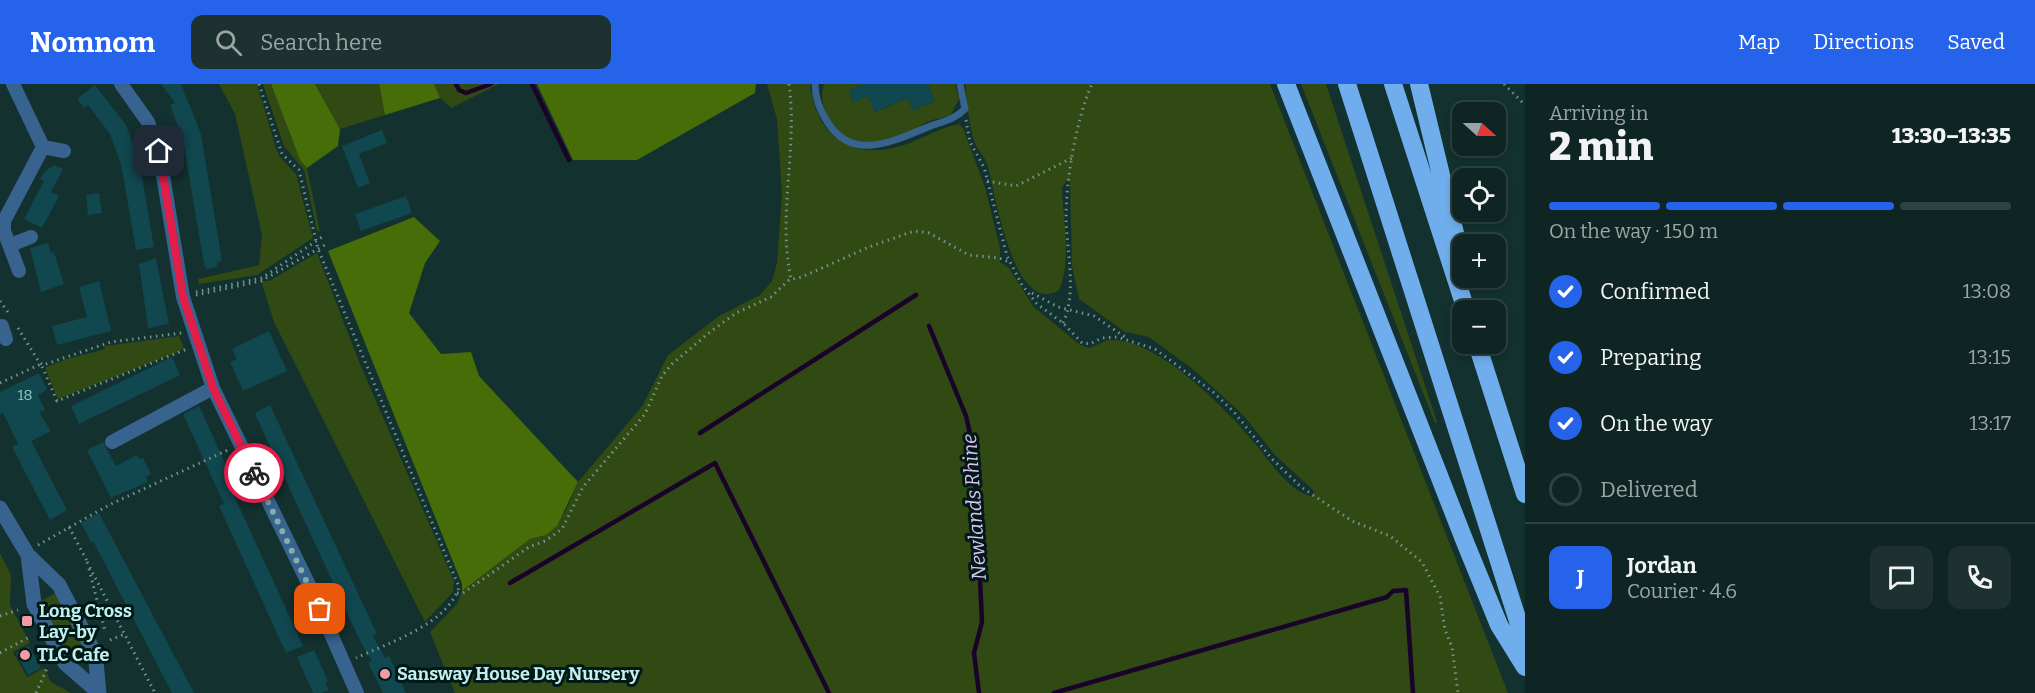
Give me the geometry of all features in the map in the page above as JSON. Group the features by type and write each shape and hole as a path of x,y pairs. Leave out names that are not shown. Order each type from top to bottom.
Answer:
{"highway":[{"path":"1286,84 1499,625 1525,667"},
{"path":"1347,84 1525,643"},
{"path":"1393,84 1463,300"},
{"path":"1419,84 1455,234"},
{"path":"1480,354 1525,494"},
{"path":"1484,354 1500,416"}],"street":[{"path":"13,84 43,147"},
{"path":"122,84 148,122 159,151 187,331 312,591 342,664 357,693"},
{"path":"43,147 64,151"},
{"path":"19,271 4,231 6,215 43,147"},
{"path":"10,245 31,237"},
{"path":"112,442 213,388"},
{"path":"0,508 27,553 59,585 87,638 96,662 99,693"},
{"path":"27,553 34,604 65,663 99,693"}],"lane":[{"path":"815,84 821,112 829,125 844,140 860,146 882,145 912,136 958,116 965,109 960,84"}],"path":[{"path":"259,84 282,154 299,170 318,249 459,587 457,593 429,624 342,664"},
{"path":"789,84 792,141 786,257 791,279"},
{"path":"1063,323 1070,309 1066,190 1092,84"},
{"path":"1503,84 1525,105"},
{"path":"965,109 970,142 981,161 1001,237 1022,285 1037,304 1063,323 1075,338 1086,344 1112,337 1155,349 1197,379 1234,412 1271,458 1301,487 1352,521 1390,536 1422,562 1440,597 1445,630 1452,647 1458,693"},
{"path":"987,181 1016,186 1072,158"},
{"path":"457,593 463,593 529,547 545,541 562,529 583,487 645,414 662,376 683,352 736,313 771,297 791,279 802,277 869,247 915,231 929,233 969,255 999,258 1011,263"},
{"path":"182,296 262,278 322,237"},
{"path":"182,296 261,281 325,245"},
{"path":"1030,293 1094,316 1128,340"},
{"path":"0,302 41,364 57,401 187,348 187,331 111,342 41,364 0,383"},
{"path":"27,553 111,504 240,444"},
{"path":"69,527 155,693"},
{"path":"87,562 105,631"},
{"path":"0,616 18,610"},
{"path":"110,640 125,634"},
{"path":"0,653 32,636"},
{"path":"36,693 48,666"}],"green space":[{"path":"219,84 257,84 276,148 280,157 296,174 313,238 257,275 199,284 198,279 259,265 262,235 235,114"},
{"path":"263,84 271,84 300,160 307,168 320,231 317,231 304,170 284,146"},
{"path":"271,84 315,84 340,129 338,146 307,168 300,160"},
{"path":"315,84 379,84 385,115 340,129"},
{"path":"379,84 434,84 440,98 385,115"},
{"path":"434,84 499,84 451,108 440,98"},
{"path":"537,84 756,84 755,93 637,160 573,160"},
{"path":"767,84 810,84 813,101 827,129 849,146 863,150 897,147 959,124 963,128 985,187 1000,248 1000,262 1009,268 1033,306 1080,345 1089,348 1110,340 1129,342 1170,364 1212,397 1288,483 1311,496 1314,494 1313,490 1275,455 1244,416 1194,370 1149,337 1125,332 1079,299 1072,266 1070,182 1066,181 1062,188 1066,253 1063,279 1059,290 1043,294 1030,286 1009,249 987,164 973,136 965,84 1270,84 1508,693 455,693 430,632 457,604 462,591 530,539 546,535 566,510 578,482 643,405 668,355 719,316 760,295 772,281 777,263 782,195 777,119"},
{"path":"824,84 863,84 849,90 853,102 868,96 875,112 908,98 913,110 935,101 928,84 955,84 959,99 950,116 927,122 914,131 890,140 855,141 836,130 829,120 822,98"},
{"path":"1301,84 1326,84 1437,422 1435,423"},
{"path":"414,217 440,241 425,263 409,313 441,354 471,352 479,376 578,482 557,526 546,535 530,539 462,591 462,584 328,251"},
{"path":"317,253 360,364 454,581 453,592 425,622 274,322 261,281 269,281"},
{"path":"179,336 184,348 178,352 58,399 45,368 67,359 104,349 105,346"},
{"path":"0,553 11,575 10,605 30,643 13,652 27,677 44,668 51,682 71,693 0,693"},
{"path":"56,593 85,649 70,657 41,601"}],"building":[{"path":"161,84 181,84 201,134 222,261 217,262 218,267 206,269 204,264 183,140 170,105 175,103"},
{"path":"863,84 928,84 935,101 913,110 908,98 874,112 868,96 853,102 849,90"},
{"path":"95,85 126,125 139,160 154,247 136,250 121,164 110,134 88,105 84,108 77,99"},
{"path":"382,130 387,143 359,154 370,183 358,188 342,146"},
{"path":"54,165 63,169 51,192 59,196 42,228 24,219 44,181 40,179 44,172"},
{"path":"99,193 102,213 88,215 86,195"},
{"path":"406,196 412,213 361,231 355,214"},
{"path":"48,243 51,253 54,252 64,284 41,292 30,248"},
{"path":"156,258 169,324 148,328 139,264"},
{"path":"99,281 111,331 57,345 52,326 87,317 79,287"},
{"path":"269,331 287,371 243,391 230,362 237,359 232,349"},
{"path":"172,357 180,375 79,424 71,406"},
{"path":"39,373 47,390 38,395 45,410 39,412 51,431 31,441 67,510 50,520 12,447 18,444 3,413 0,414 0,392"},
{"path":"270,405 377,634 373,636 385,658 389,656 406,693 383,693 368,663 372,661 360,641 256,416 256,412"},
{"path":"199,406 237,489 232,491 303,646 286,653 219,506 224,504 183,414"},
{"path":"103,442 116,466 137,455 139,459 143,458 151,474 146,477 148,482 111,498 87,450"},
{"path":"99,513 194,693 172,693 93,541 91,542 81,523"},
{"path":"29,646 41,668 28,675 16,653"},
{"path":"314,650 328,681 325,682 329,690 321,693 313,693 297,657"}],"waterway":[{"path":"456,84 459,90 466,93 491,84"},
{"path":"532,84 569,160"},
{"path":"700,433 916,295"},
{"name":"Newlands Rhine","path":"929,326 966,416 974,451 982,622 974,653 979,693"},
{"path":"510,583 715,463 829,693"},
{"path":"1054,693 1387,597 1393,591 1406,590 1413,693"}],"way so far":[{"path":"254,473 320,609"}],"place":[{"name":"Long Cross Lay-by","path":"27,621"},
{"name":"TLC Cafe","path":"25,655"},
{"name":"Sansway House Day Nursery","path":"385,674"}],"route":[{"path":"159,151 183,297 194,337 213,388 254,473"}]}
